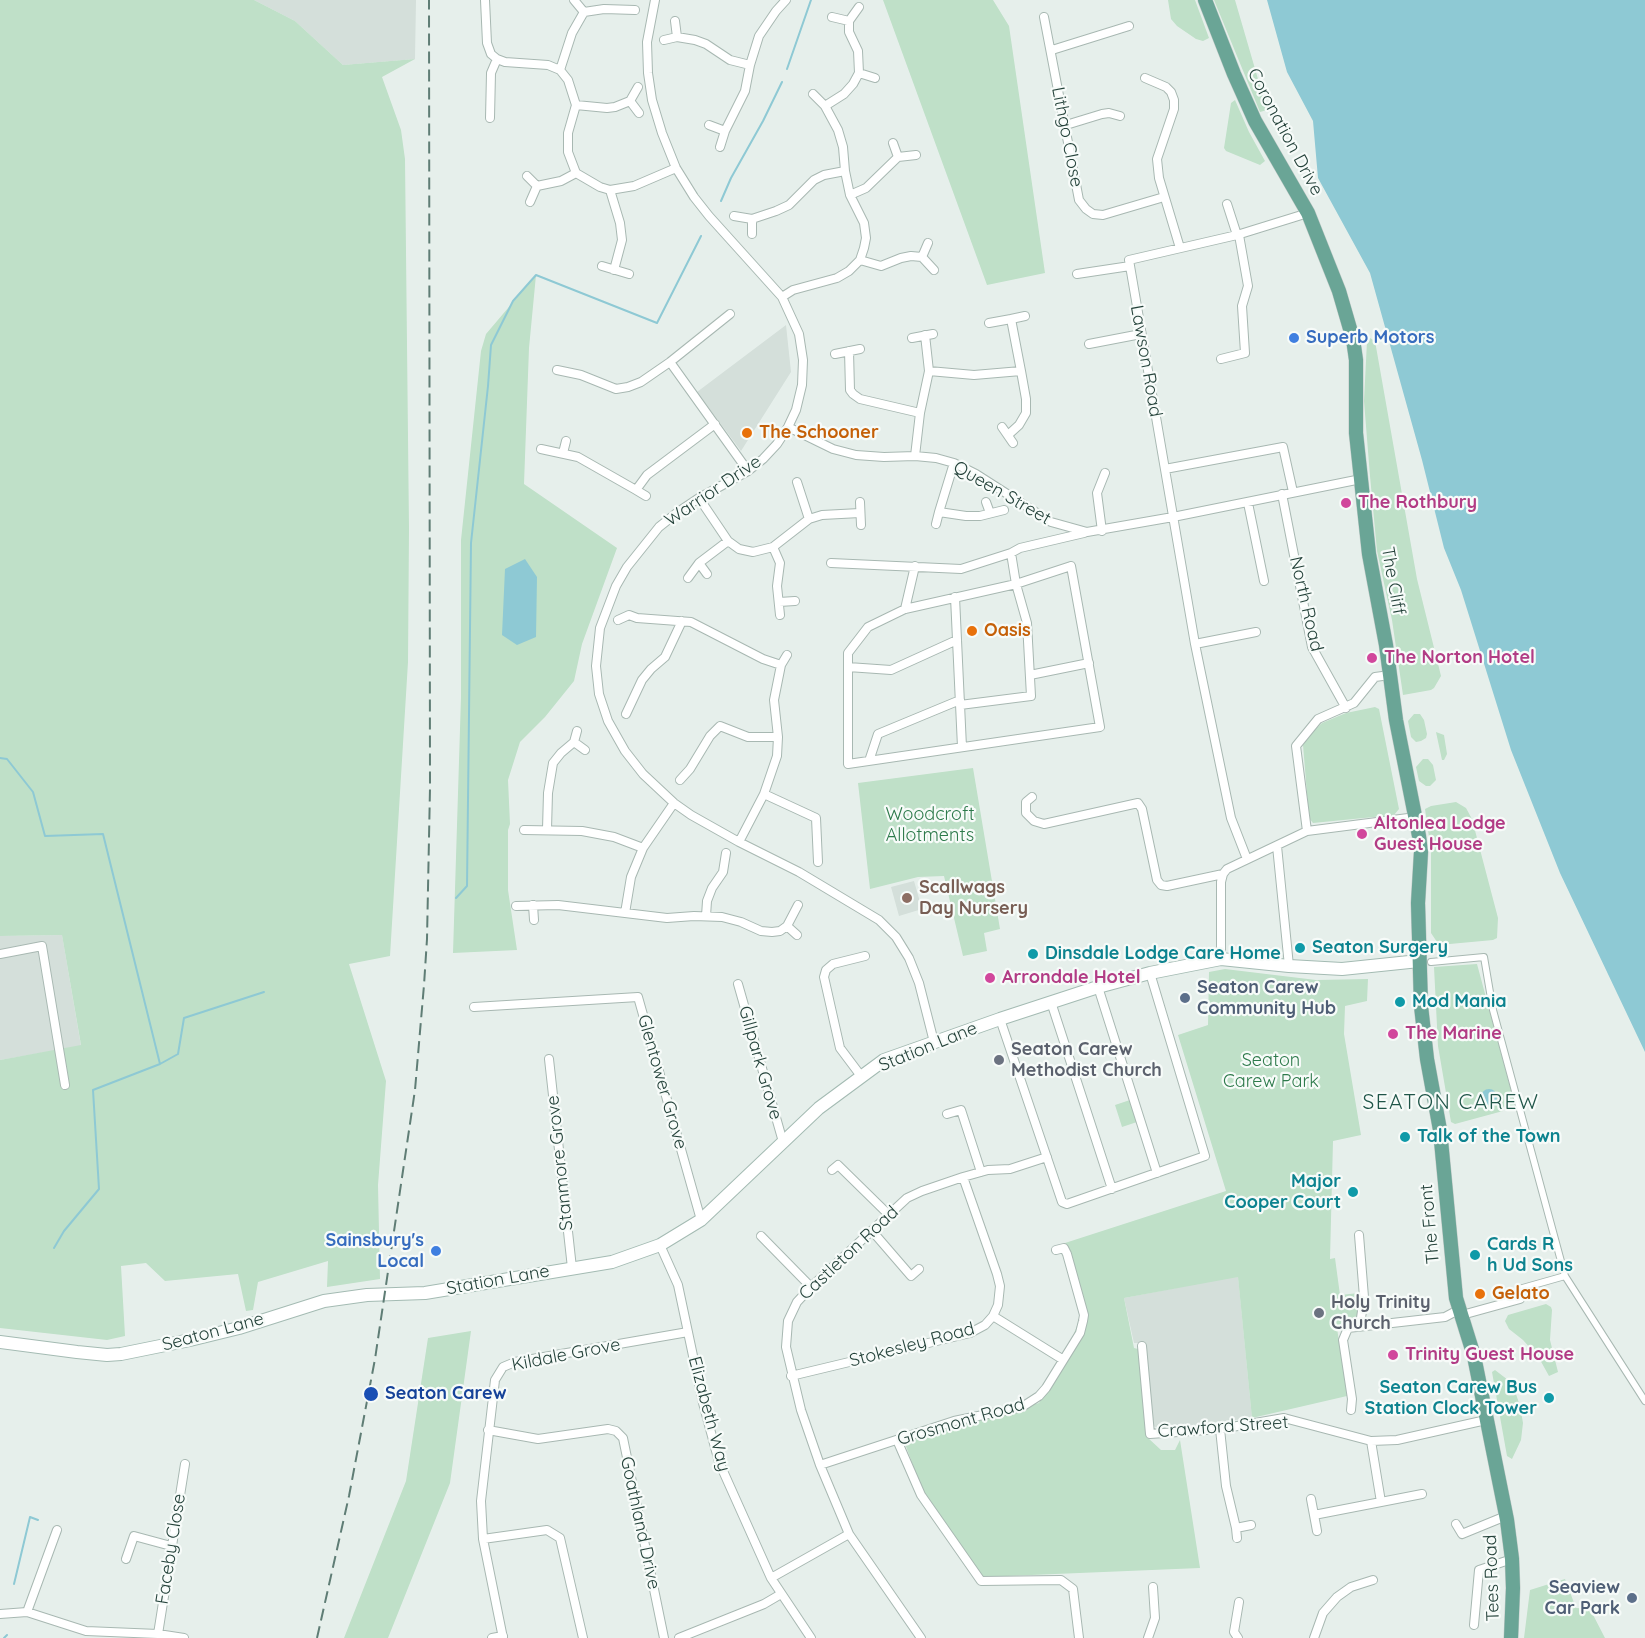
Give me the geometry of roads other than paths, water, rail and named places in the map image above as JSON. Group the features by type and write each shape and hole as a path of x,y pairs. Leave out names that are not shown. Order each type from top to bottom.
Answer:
{"main road":[{"name":"Coronation Drive","path":"1205,0 1255,121 1308,213"},
{"name":"The Cliff","path":"1308,213 1340,291 1353,339 1356,360 1356,433 1369,554 1382,619 1395,720 1416,817 1421,852 1418,903 1425,962"},
{"name":"Station Lane","path":"425,1293 612,1262 660,1245 701,1220 819,1108 884,1060 1051,1002 1150,973 1221,959 1342,969 1425,962"},
{"name":"The Front","path":"1425,962 1425,1041 1440,1130 1456,1298 1474,1356 1506,1516"},
{"name":"Seaton Lane","path":"0,1342 107,1355 122,1354 239,1328 324,1301 367,1295 425,1293"},
{"name":"Tees Road","path":"1506,1516 1512,1559 1511,1638"}],"street":[{"path":"485,0 487,43 491,54 505,62 548,65 560,70 573,89 576,105 567,142 568,152 576,173 610,190 634,186 676,168"},
{"path":"574,0 584,12"},
{"name":"Warrior Drive","path":"656,0 647,42 648,73 652,100 662,133 676,168 709,216 782,297 799,334 803,360 802,385 796,410 788,427 770,452 748,471 699,498 660,527 627,567 604,614 596,666 600,694 608,721 625,751 637,767 674,803 739,842 779,861 826,888 879,920 896,937 909,958 919,983 934,1042"},
{"path":"720,147 725,131 745,91 759,36 784,3 773,0"},
{"path":"825,106 844,94 854,84 860,73 858,51 849,32 849,21 860,7"},
{"path":"584,12 604,9 635,10"},
{"path":"560,70 572,33 584,12"},
{"path":"832,16 849,21"},
{"name":"Lithgo Close","path":"1044,17 1079,200 1086,210 1093,214 1103,215 1164,196"},
{"path":"675,21 677,37"},
{"path":"1052,50 1129,26"},
{"path":"664,40 677,37 706,44 730,60 750,65"},
{"path":"490,118 491,73 497,59"},
{"path":"860,73 874,78"},
{"path":"1145,78 1166,87 1174,100 1174,109 1157,159 1159,178 1180,248"},
{"path":"576,105 607,108 630,101 638,87"},
{"path":"782,297 803,286 837,278 849,271 860,260 864,248 866,231 850,195 844,171 843,147 838,130 825,106 813,94"},
{"path":"630,101 639,112"},
{"path":"1066,125 1102,114 1120,116"},
{"path":"710,125 725,131"},
{"path":"893,143 898,157"},
{"path":"850,195 866,188 898,157 916,155"},
{"path":"734,216 752,219 776,212 789,205 806,187 824,175 844,171"},
{"path":"537,186 567,179 576,173"},
{"path":"528,176 537,186"},
{"path":"530,202 537,186"},
{"path":"610,190 620,223 622,240 614,270"},
{"path":"1221,358 1245,353 1242,306 1248,286 1238,235 1227,204"},
{"path":"1077,274 1130,266 1129,260 1238,235 1308,213"},
{"path":"752,219 752,234"},
{"path":"922,257 928,243"},
{"path":"860,260 881,266 901,258 922,257 934,270"},
{"path":"603,266 629,274"},
{"name":"Lawson Road","path":"1130,266 1195,644 1231,818 1246,859"},
{"path":"557,370 581,375 616,389 628,387 641,382 670,362 730,314"},
{"path":"989,323 1025,316"},
{"path":"1002,427 1011,439 1026,413 1026,399 1011,319"},
{"path":"912,338 929,334 929,371 920,413 915,456"},
{"path":"1089,344 1141,334"},
{"path":"835,354 860,349"},
{"path":"849,351 850,390 853,394 860,399 920,413"},
{"path":"670,362 748,471"},
{"path":"929,371 974,375 1021,371"},
{"path":"636,490 647,475 715,424"},
{"name":"Queen Street","path":"788,427 833,449 856,455 915,456 936,458 954,464 976,474 1052,522 1087,532 1248,503 1361,479"},
{"path":"563,453 566,441"},
{"path":"1165,469 1283,447 1293,492"},
{"path":"541,449 587,461 646,496"},
{"path":"936,524 954,464"},
{"path":"1102,531 1097,493 1105,473"},
{"path":"797,483 809,519"},
{"name":"North Road","path":"1282,494 1312,647 1346,708"},
{"path":"699,498 728,541 739,549 753,552 773,547 809,519 822,515 860,513"},
{"path":"860,502 861,525"},
{"path":"986,502 990,513"},
{"path":"1248,503 1264,581"},
{"path":"939,512 966,516 1004,510"},
{"path":"831,562 961,568 1011,553 1020,548 1087,532"},
{"path":"688,578 699,563 728,541"},
{"path":"773,547 780,563 777,586 780,615"},
{"path":"869,761 878,734 960,703 1031,696 1028,623 1016,584 1011,553"},
{"path":"699,563 707,574"},
{"path":"905,609 915,566"},
{"path":"1071,566 1100,727 848,764 848,654 868,627 905,609 1016,584 1071,566"},
{"path":"955,597 962,747"},
{"path":"779,602 795,601"},
{"path":"618,620 629,615 637,618 690,622 762,659 781,665"},
{"path":"626,714 642,680 666,657 682,621"},
{"path":"1195,644 1256,632"},
{"path":"848,668 891,670 957,640"},
{"path":"739,842 764,794 777,756 778,737 774,700 781,665 787,655"},
{"path":"1030,675 1089,663"},
{"path":"1307,831 1296,746 1318,719 1354,703 1375,677 1390,675"},
{"path":"622,694 633,699"},
{"path":"680,780 690,769 710,736 720,726 748,737 778,737"},
{"path":"547,829 548,793 553,763 574,742 577,731"},
{"path":"574,742 585,750"},
{"path":"764,794 816,818 819,862"},
{"path":"1032,797 1026,802 1026,813 1034,821 1044,824 1138,803 1142,809 1157,880 1161,885 1167,886 1223,874"},
{"path":"625,913 631,877 643,848 674,803"},
{"path":"1221,959 1221,882 1227,869 1307,831 1416,817"},
{"path":"524,830 582,831 614,837 643,848"},
{"path":"1277,846 1289,966"},
{"path":"706,916 707,902 712,888 723,872 726,853"},
{"path":"723,872 734,876"},
{"path":"533,905 534,920"},
{"path":"516,906 558,905 667,918 706,916 741,922 761,931 771,932 780,931 787,926 798,905"},
{"path":"787,926 797,935"},
{"path":"0,954 42,946 65,1085"},
{"path":"861,1076 840,1048 824,977 826,970 833,964 866,956"},
{"path":"1425,962 1484,957 1493,1010 1565,1276 1645,1401"},
{"path":"1000,1019 1062,1202 1067,1204 1205,1156 1150,973"},
{"name":"Gillpark Grove","path":"738,984 783,1142"},
{"path":"1098,987 1157,1173"},
{"name":"Glentower Grove","path":"474,1007 638,997 701,1220"},
{"path":"1051,1002 1112,1189"},
{"name":"Stanmore Grove","path":"549,1059 572,1268"},
{"path":"947,1114 961,1110 981,1172"},
{"name":"Castleton Road","path":"921,1638 849,1533 820,1465 791,1376 786,1347 788,1321 797,1302 811,1287 873,1232 907,1198 963,1177 981,1172 1010,1169 1047,1157"},
{"path":"832,1170 837,1165 889,1215"},
{"name":"Stokesley Road","path":"791,1376 970,1333 985,1325 993,1316 998,1305 1000,1286 963,1177"},
{"path":"873,1232 911,1276 919,1269"},
{"path":"1359,1235 1364,1297 1360,1326"},
{"path":"761,1237 811,1287"},
{"name":"Elizabeth Way","path":"660,1245 678,1285 702,1403 719,1462 771,1578 811,1638"},
{"name":"Grosmont Road","path":"820,1465 954,1421 1022,1407 1032,1402 1046,1389 1062,1359 1080,1333 1084,1315 1067,1254 1064,1248 1056,1250"},
{"path":"1351,1410 1352,1399 1343,1340 1348,1328 1445,1317 1519,1294 1565,1276"},
{"path":"993,1316 1062,1359"},
{"name":"Kildale Grove","path":"503,1637 483,1539 481,1501 495,1380 503,1367 515,1362 687,1332"},
{"name":"Crawford Street","path":"1142,1346 1150,1434 1220,1429 1284,1418 1371,1441 1397,1440 1486,1420"},
{"name":"Goathland Drive","path":"488,1430 538,1440 608,1429 616,1431 623,1438 664,1638"},
{"path":"1220,1429 1226,1486 1237,1538"},
{"path":"897,1440 921,1495 981,1581 1061,1580 1073,1589 1079,1638"},
{"path":"1371,1441 1381,1502"},
{"name":"Faceby Close","path":"158,1634 185,1464"},
{"path":"1314,1515 1422,1494"},
{"path":"1311,1499 1317,1531"},
{"path":"1456,1524 1462,1534 1506,1516"},
{"path":"1236,1528 1251,1525"},
{"path":"27,1612 57,1530"},
{"path":"483,1539 546,1530 560,1538 583,1638"},
{"path":"771,1578 849,1533"},
{"path":"126,1559 134,1536 171,1546"},
{"path":"1474,1625 1479,1570 1512,1559"},
{"path":"1314,1638 1323,1613 1336,1597 1351,1587 1369,1582 1368,1593"},
{"path":"1148,1638 1155,1618 1154,1587"},
{"path":"679,1638 689,1636 764,1604 781,1594"},
{"path":"1238,1638 1234,1632 1239,1602"},
{"path":"0,1614 27,1612 86,1631 158,1634 184,1638"},
{"path":"492,1638 503,1637"}],"water":[{"path":"1267,0 1645,0 1645,1052 1560,873 1511,750 1461,590 1444,548 1370,273 1318,178 1313,121 1287,72"},
{"path":"525,559 537,577 536,637 517,645 502,635 505,569"},
{"path":"1486,1089 1492,1089 1497,1097 1495,1103 1486,1105 1481,1100 1481,1094"}],"waterway":[{"path":"787,69 811,0"},
{"path":"721,201 782,82"},
{"path":"456,898 467,886 471,543 491,345 513,301 536,275 657,323 701,236"},
{"path":"0,758 7,759 33,792 45,836 103,834 160,1064 178,1054 184,1018 264,992"},
{"path":"54,1248 64,1231 99,1189 93,1090 160,1064"},
{"path":"14,1584 30,1517 38,1520"},
{"path":"4,1638 7,1635"}],"railway":[{"path":"317,1638 349,1496 375,1359 415,1090 424,985 430,788 429,0"}],"place":[{"name":"Superb Motors","path":"1294,338"},
{"name":"The Schooner","path":"747,433"},
{"name":"The Rothbury","path":"1346,503"},
{"name":"Oasis","path":"972,631"},
{"name":"The Norton Hotel","path":"1372,658"},
{"name":"Altonlea Lodge Guest House","path":"1362,834"},
{"name":"Scallwags Day Nursery","path":"907,898"},
{"name":"Seaton Surgery","path":"1300,948"},
{"name":"Dinsdale Lodge Care Home","path":"1033,954"},
{"name":"Arrondale Hotel","path":"990,978"},
{"name":"Seaton Carew Community Hub","path":"1185,998"},
{"name":"Mod Mania","path":"1400,1002"},
{"name":"The Marine","path":"1393,1034"},
{"name":"Seaton Carew Methodist Church","path":"999,1060"},
{"name":"Talk of the Town","path":"1405,1137"},
{"name":"Major Cooper Court","path":"1353,1192"},
{"name":"Sainsbury's Local","path":"436,1251"},
{"name":"Cards R h Ud Sons","path":"1475,1255"},
{"name":"Gelato","path":"1480,1294"},
{"name":"Holy Trinity Church","path":"1319,1313"},
{"name":"Trinity Guest House","path":"1393,1355"},
{"name":"Seaton Carew","path":"371,1394"},
{"name":"Seaton Carew Bus Station Clock Tower","path":"1549,1398"},
{"name":"Seaview Car Park","path":"1632,1598"}],"district":[{"name":"SEATON CAREW","path":"1451,1103"}],"park label":[{"name":"Woodcroft Allotments","path":"930,825"},
{"name":"Seaton Carew Park","path":"1271,1071"}]}
